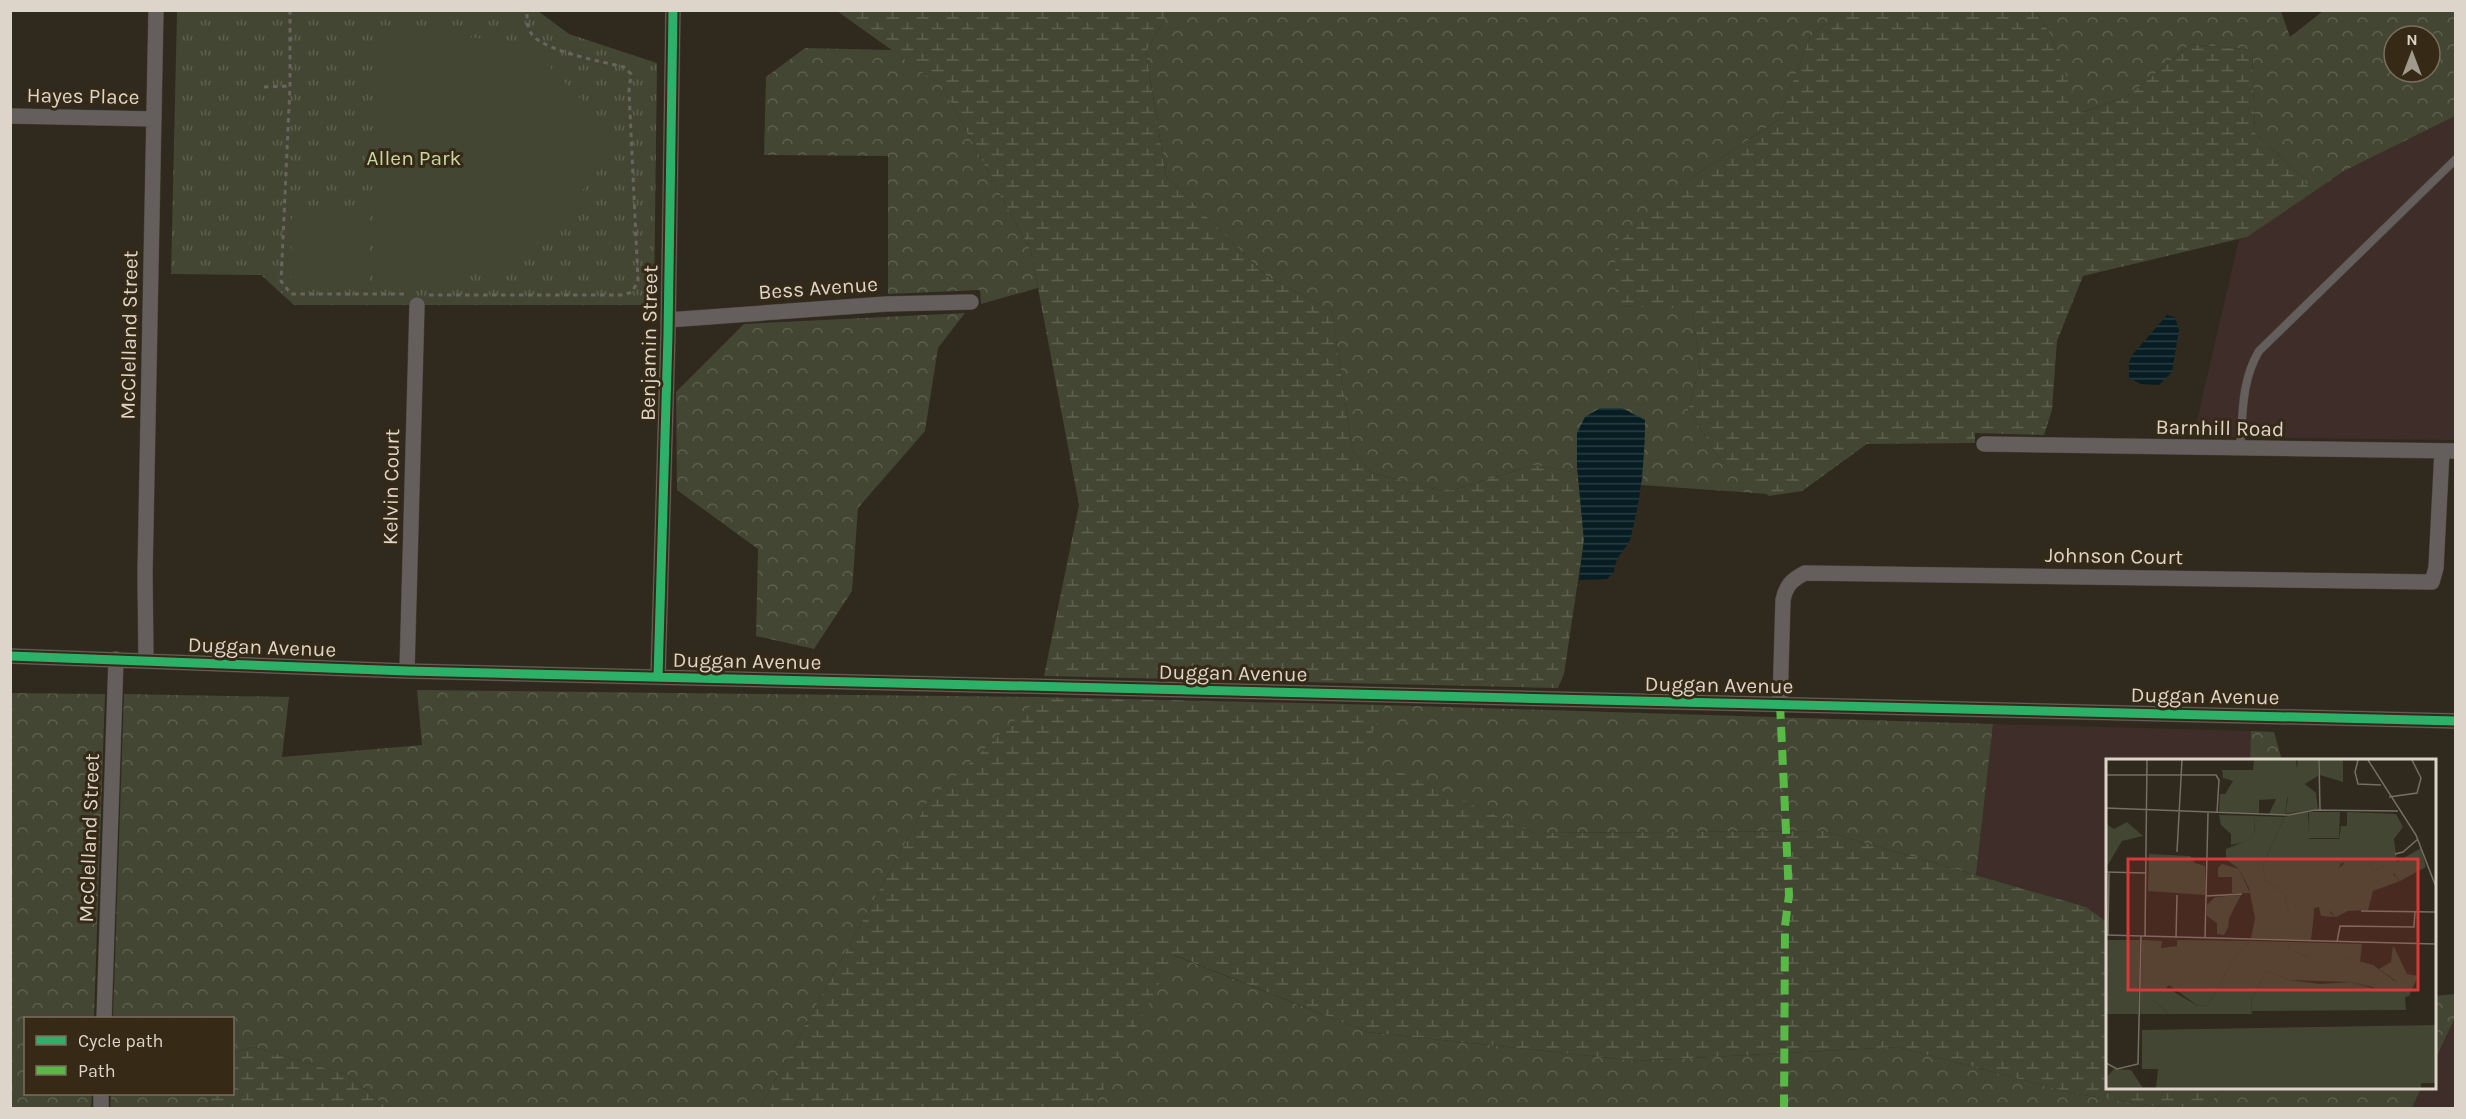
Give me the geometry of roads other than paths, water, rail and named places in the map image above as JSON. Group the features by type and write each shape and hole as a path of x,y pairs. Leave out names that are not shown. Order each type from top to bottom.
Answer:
{"street":[{"name":"McClelland Street","path":"146,661 145,574 156,10"},
{"name":"Benjamin Street","path":"658,677 674,10"},
{"name":"Hayes Place","path":"10,116 154,119"},
{"name":"Kelvin Court","path":"407,670 416,298"},
{"name":"Bess Avenue","path":"668,320 875,305 971,302"},
{"name":"Barnhill Road","path":"1984,444 2449,451"},
{"name":"Johnson Court","path":"1780,704 1782,600 1786,587 1794,578 1804,573 2432,582 2436,568 2449,451"},
{"name":"Duggan Avenue","path":"10,656 658,677 2456,721"},
{"name":"McClelland Street","path":"104,1017 116,659"}],"lane":[{"path":"2240,449 2245,386 2250,366 2259,351 2456,159"}],"water":[{"path":"2167,315 2175,317 2179,330 2172,372 2159,385 2141,384 2129,378 2129,362 2133,354"},
{"path":"1600,408 1622,408 1645,420 1642,478 1631,536 1617,560 1614,572 1607,579 1579,580 1584,540 1577,467 1577,433 1585,417"}],"park label":[{"name":"Allen Park","path":"414,158"}]}
